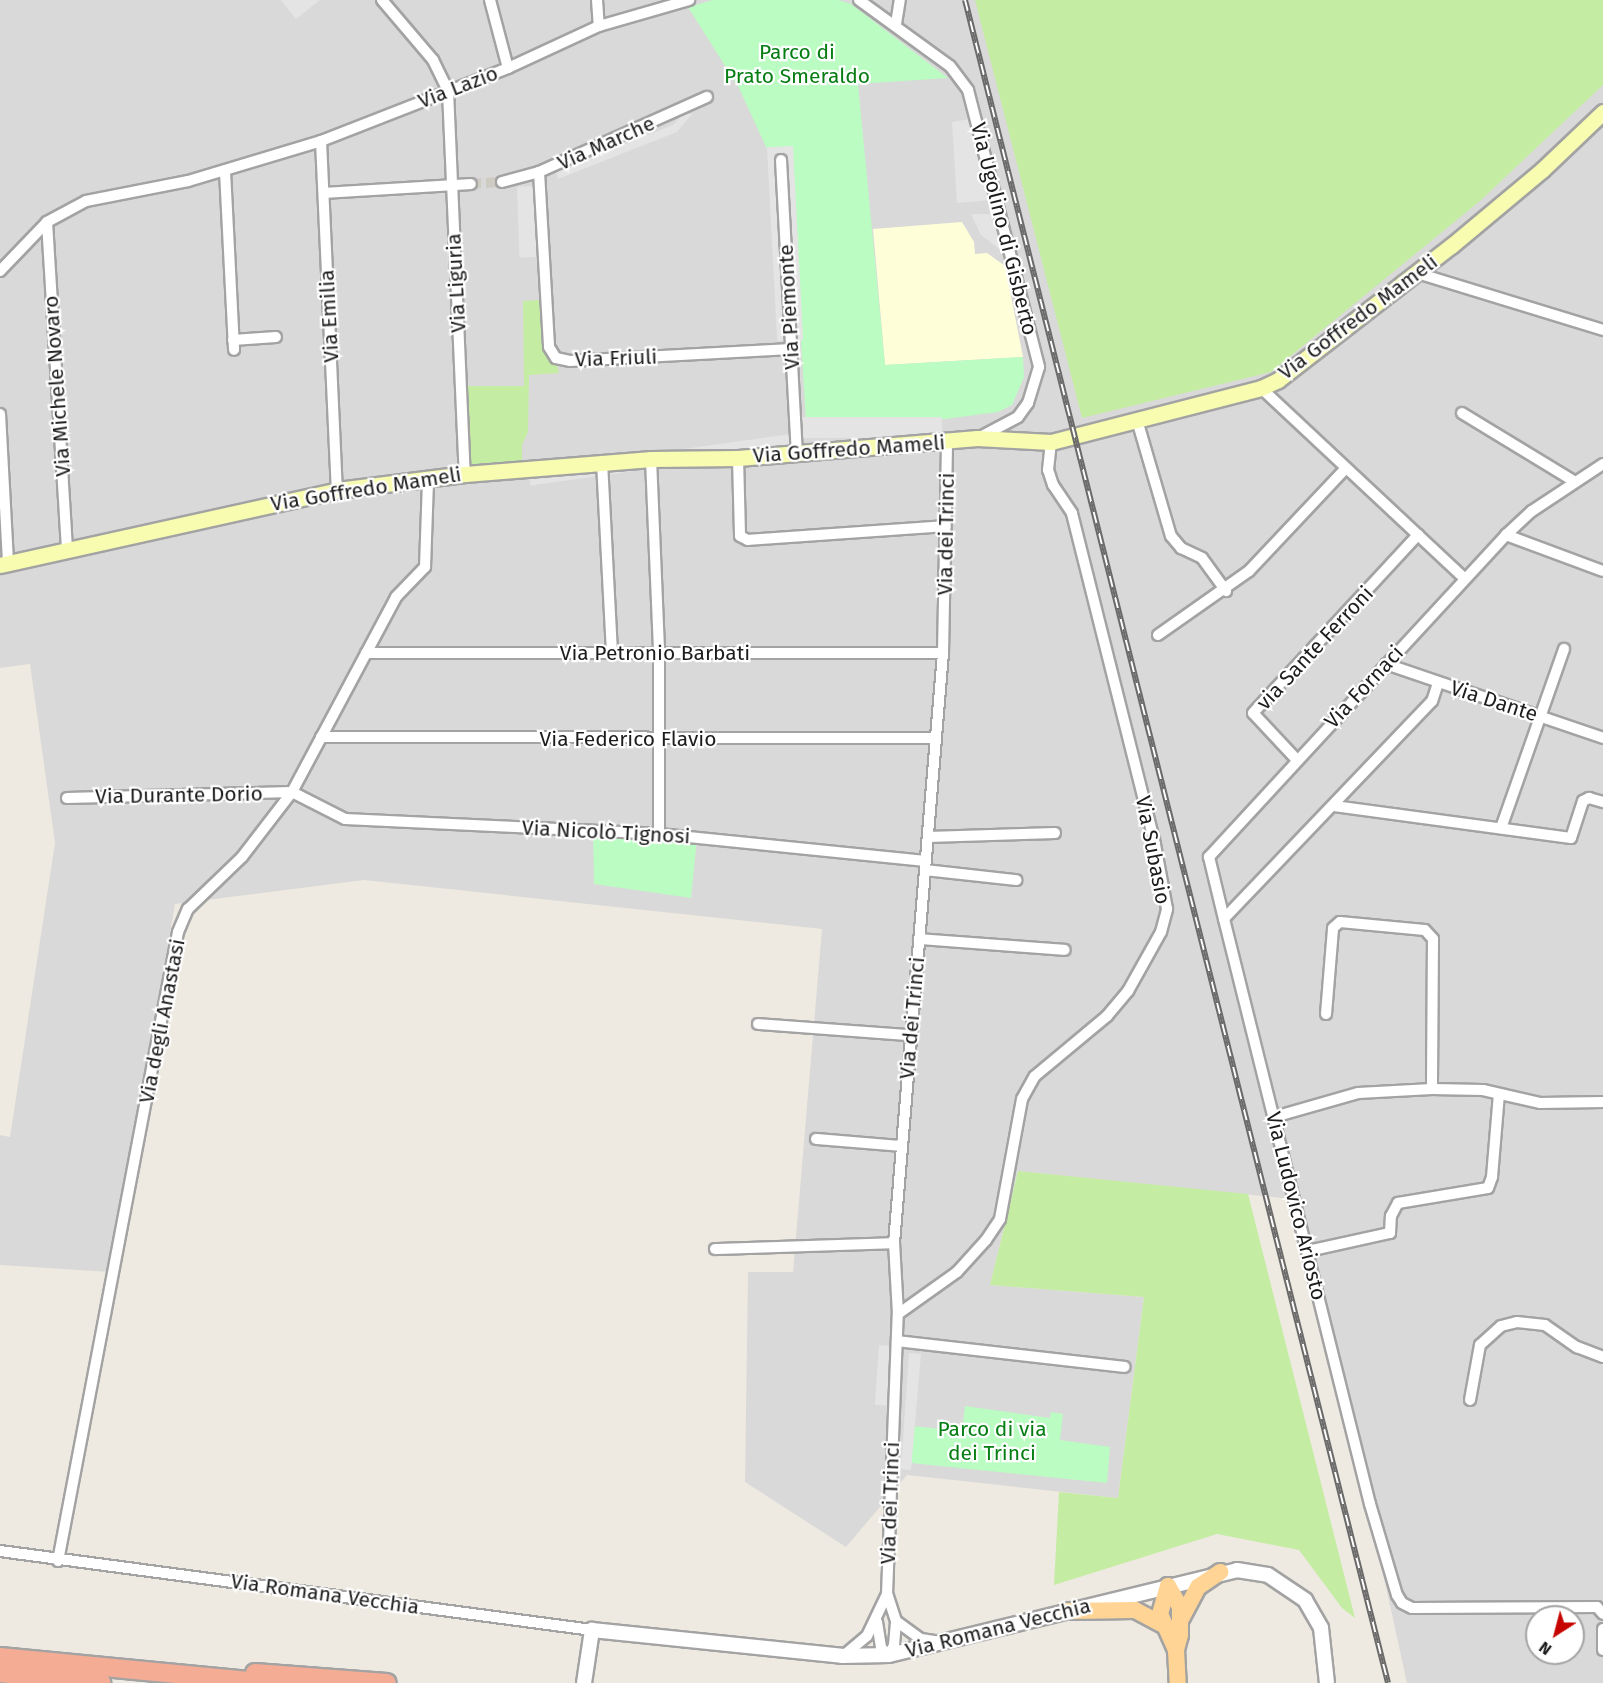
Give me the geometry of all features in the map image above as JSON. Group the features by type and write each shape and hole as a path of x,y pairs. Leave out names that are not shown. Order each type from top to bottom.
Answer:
{"highway":[{"path":"0,1657 270,1683"},
{"path":"214,1677 266,1672 387,1683"},
{"path":"0,1673 102,1683"}],"main road":[{"name":"Via Goffredo Mameli","path":"4,564 337,490 465,474 602,462 738,458 978,438 1051,442 1261,388 1278,380 1417,273 1542,170 1603,112"},
{"path":"1181,1620 1198,1587 1220,1572"},
{"path":"1168,1586 1180,1607 1181,1620 1176,1650 1178,1683"},
{"path":"1168,1586 1161,1600 1163,1625 1176,1650"},
{"path":"1067,1611 1135,1610 1163,1625"}],"street":[{"path":"382,0 433,60 448,92"},
{"path":"490,0 507,68"},
{"path":"597,0 599,26"},
{"name":"Via Lazio","path":"0,271 47,222 86,201 225,171 321,141 507,68 599,26 689,0"},
{"path":"859,0 896,24 900,0"},
{"name":"Via Ugolino di Gisberto","path":"896,24 950,66 968,90 1039,367 1028,403 1018,417 978,438"},
{"name":"Via Liguria","path":"448,92 465,474"},
{"name":"Via Marche","path":"502,182 539,172 707,98"},
{"name":"Via Emilia","path":"321,141 337,490"},
{"name":"Via Piemonte","path":"781,160 797,454"},
{"path":"225,171 233,345 276,337"},
{"name":"Via Friuli","path":"539,172 549,347 556,358 570,361 791,349"},
{"path":"324,193 471,184"},
{"name":"Via Michele Novaro","path":"47,222 67,550"},
{"path":"1417,273 1603,330"},
{"path":"1261,388 1464,578"},
{"path":"1462,413 1574,481"},
{"path":"0,414 4,564"},
{"path":"1137,420 1172,536 1181,548 1202,558 1226,591"},
{"name":"Via dei Trinci","path":"842,1656 858,1647 877,1622 887,1594 898,1314 894,1243 909,1035 943,653 947,442"},
{"name":"Via Subasio","path":"898,1314 957,1272 1000,1219 1022,1099 1035,1076 1107,1016 1128,991 1161,932 1167,909 1155,844 1071,513 1053,485 1048,470 1051,442"},
{"path":"738,458 740,536 748,540 946,526"},
{"path":"651,459 659,653 659,834"},
{"path":"602,462 612,653"},
{"name":"Via Fornaci","path":"1224,919 1209,857 1506,535 1574,481 1603,464"},
{"path":"1158,635 1226,591 1249,571 1347,468"},
{"name":"Via degli Anastasi","path":"58,1561 121,1245 178,932 188,909 242,857 292,792 396,597 425,567 428,479"},
{"name":"via Sante Ferroni","path":"1297,760 1253,713 1418,535"},
{"path":"1506,535 1603,571"},
{"path":"1501,828 1564,649"},
{"name":"Via Petronio Barbati","path":"366,653 943,653"},
{"name":"Via Dante","path":"1386,664 1603,738"},
{"path":"1224,919 1432,701 1438,683"},
{"name":"Via Federico Flavio","path":"321,736 659,740 935,738"},
{"name":"Via Durante Dorio","path":"67,798 292,792"},
{"name":"Via Nicolò Tignosi","path":"292,792 345,819 659,834 925,865 1016,880"},
{"path":"1334,806 1571,838 1583,801 1589,798 1603,802"},
{"path":"928,837 1055,833"},
{"name":"Via Ludovico Ariosto","path":"1224,919 1370,1504 1402,1604 1412,1608 1597,1607 1603,1614"},
{"path":"1326,1014 1332,928 1340,922 1425,930 1433,939 1432,1089"},
{"path":"918,939 1065,950"},
{"path":"759,1024 909,1035"},
{"path":"1274,1117 1358,1093 1432,1089 1499,1094 1540,1103 1603,1102"},
{"path":"1308,1251 1390,1233 1391,1216 1398,1203 1488,1188 1492,1177 1499,1094"},
{"path":"816,1139 901,1146"},
{"path":"715,1249 894,1243"},
{"path":"1470,1400 1480,1345 1501,1326 1517,1322 1545,1325 1577,1347 1603,1357"},
{"path":"897,1341 1125,1367"},
{"name":"Via Romana Vecchia","path":"0,1551 58,1561 592,1630 842,1656 889,1655 945,1643 1220,1572 1252,1570 1268,1575 1305,1600 1321,1628 1327,1683"},
{"name":"Via dei Trinci","path":"887,1594 896,1621"},
{"path":"877,1622 881,1648 889,1655 896,1621 921,1639 945,1643"},
{"path":"1603,1629 1603,1650"},
{"path":"584,1683 592,1630"}],"shaded area":[{"path":"0,0 1603,0 1603,1683 1407,1683 1301,1200 1018,1171 990,1285 1144,1297 1118,1498 907,1475 846,1547 745,1482 748,1272 793,1272 822,929 364,880 175,904 110,1272 0,1265 0,1135 10,1137 55,843 30,664 0,668"},
{"path":"281,0 320,0 296,19"},
{"path":"683,114 692,114 677,132 558,179 556,171 673,125"},
{"path":"970,119 992,200 957,203 952,122"},
{"path":"793,146 803,340 777,341 767,147"},
{"path":"535,186 537,257 519,258 517,187"},
{"path":"971,214 993,214 1002,251 981,235"},
{"path":"962,222 974,242 975,254 987,253 1005,266 1023,357 885,365 873,229"},
{"path":"799,417 942,417 942,438 799,438"},
{"path":"790,434 792,449 531,486 529,471"},
{"path":"879,1345 894,1346 890,1406 875,1405"},
{"path":"909,1353 921,1354 911,1470 901,1469"}],"green space":[{"name":"Parco di Prato Smeraldo","path":"713,0 838,0 851,4 948,78 858,84 885,365 1023,357 1024,377 1012,405 998,412 807,437 789,147 767,149 739,88 688,7"},
{"path":"975,0 1603,0 1603,85 1480,201 1271,372 1082,418"},
{"path":"542,300 559,373 529,375 528,432 522,445 522,464 469,469 467,386 524,386 523,301"},
{"path":"593,831 697,838 691,898 594,884"},
{"path":"1018,1171 1248,1194 1355,1618 1342,1608 1299,1550 1217,1534 1054,1585 1059,1492 1118,1498 1144,1297 990,1285"},
{"name":"Parco di via dei Trinci","path":"965,1406 1050,1418 1051,1412 1063,1414 1060,1440 1110,1447 1107,1483 911,1463 912,1426 962,1431"}],"tunnel":[{"path":"471,184 502,182"}],"railway":[{"path":"965,0 1388,1683"}]}
